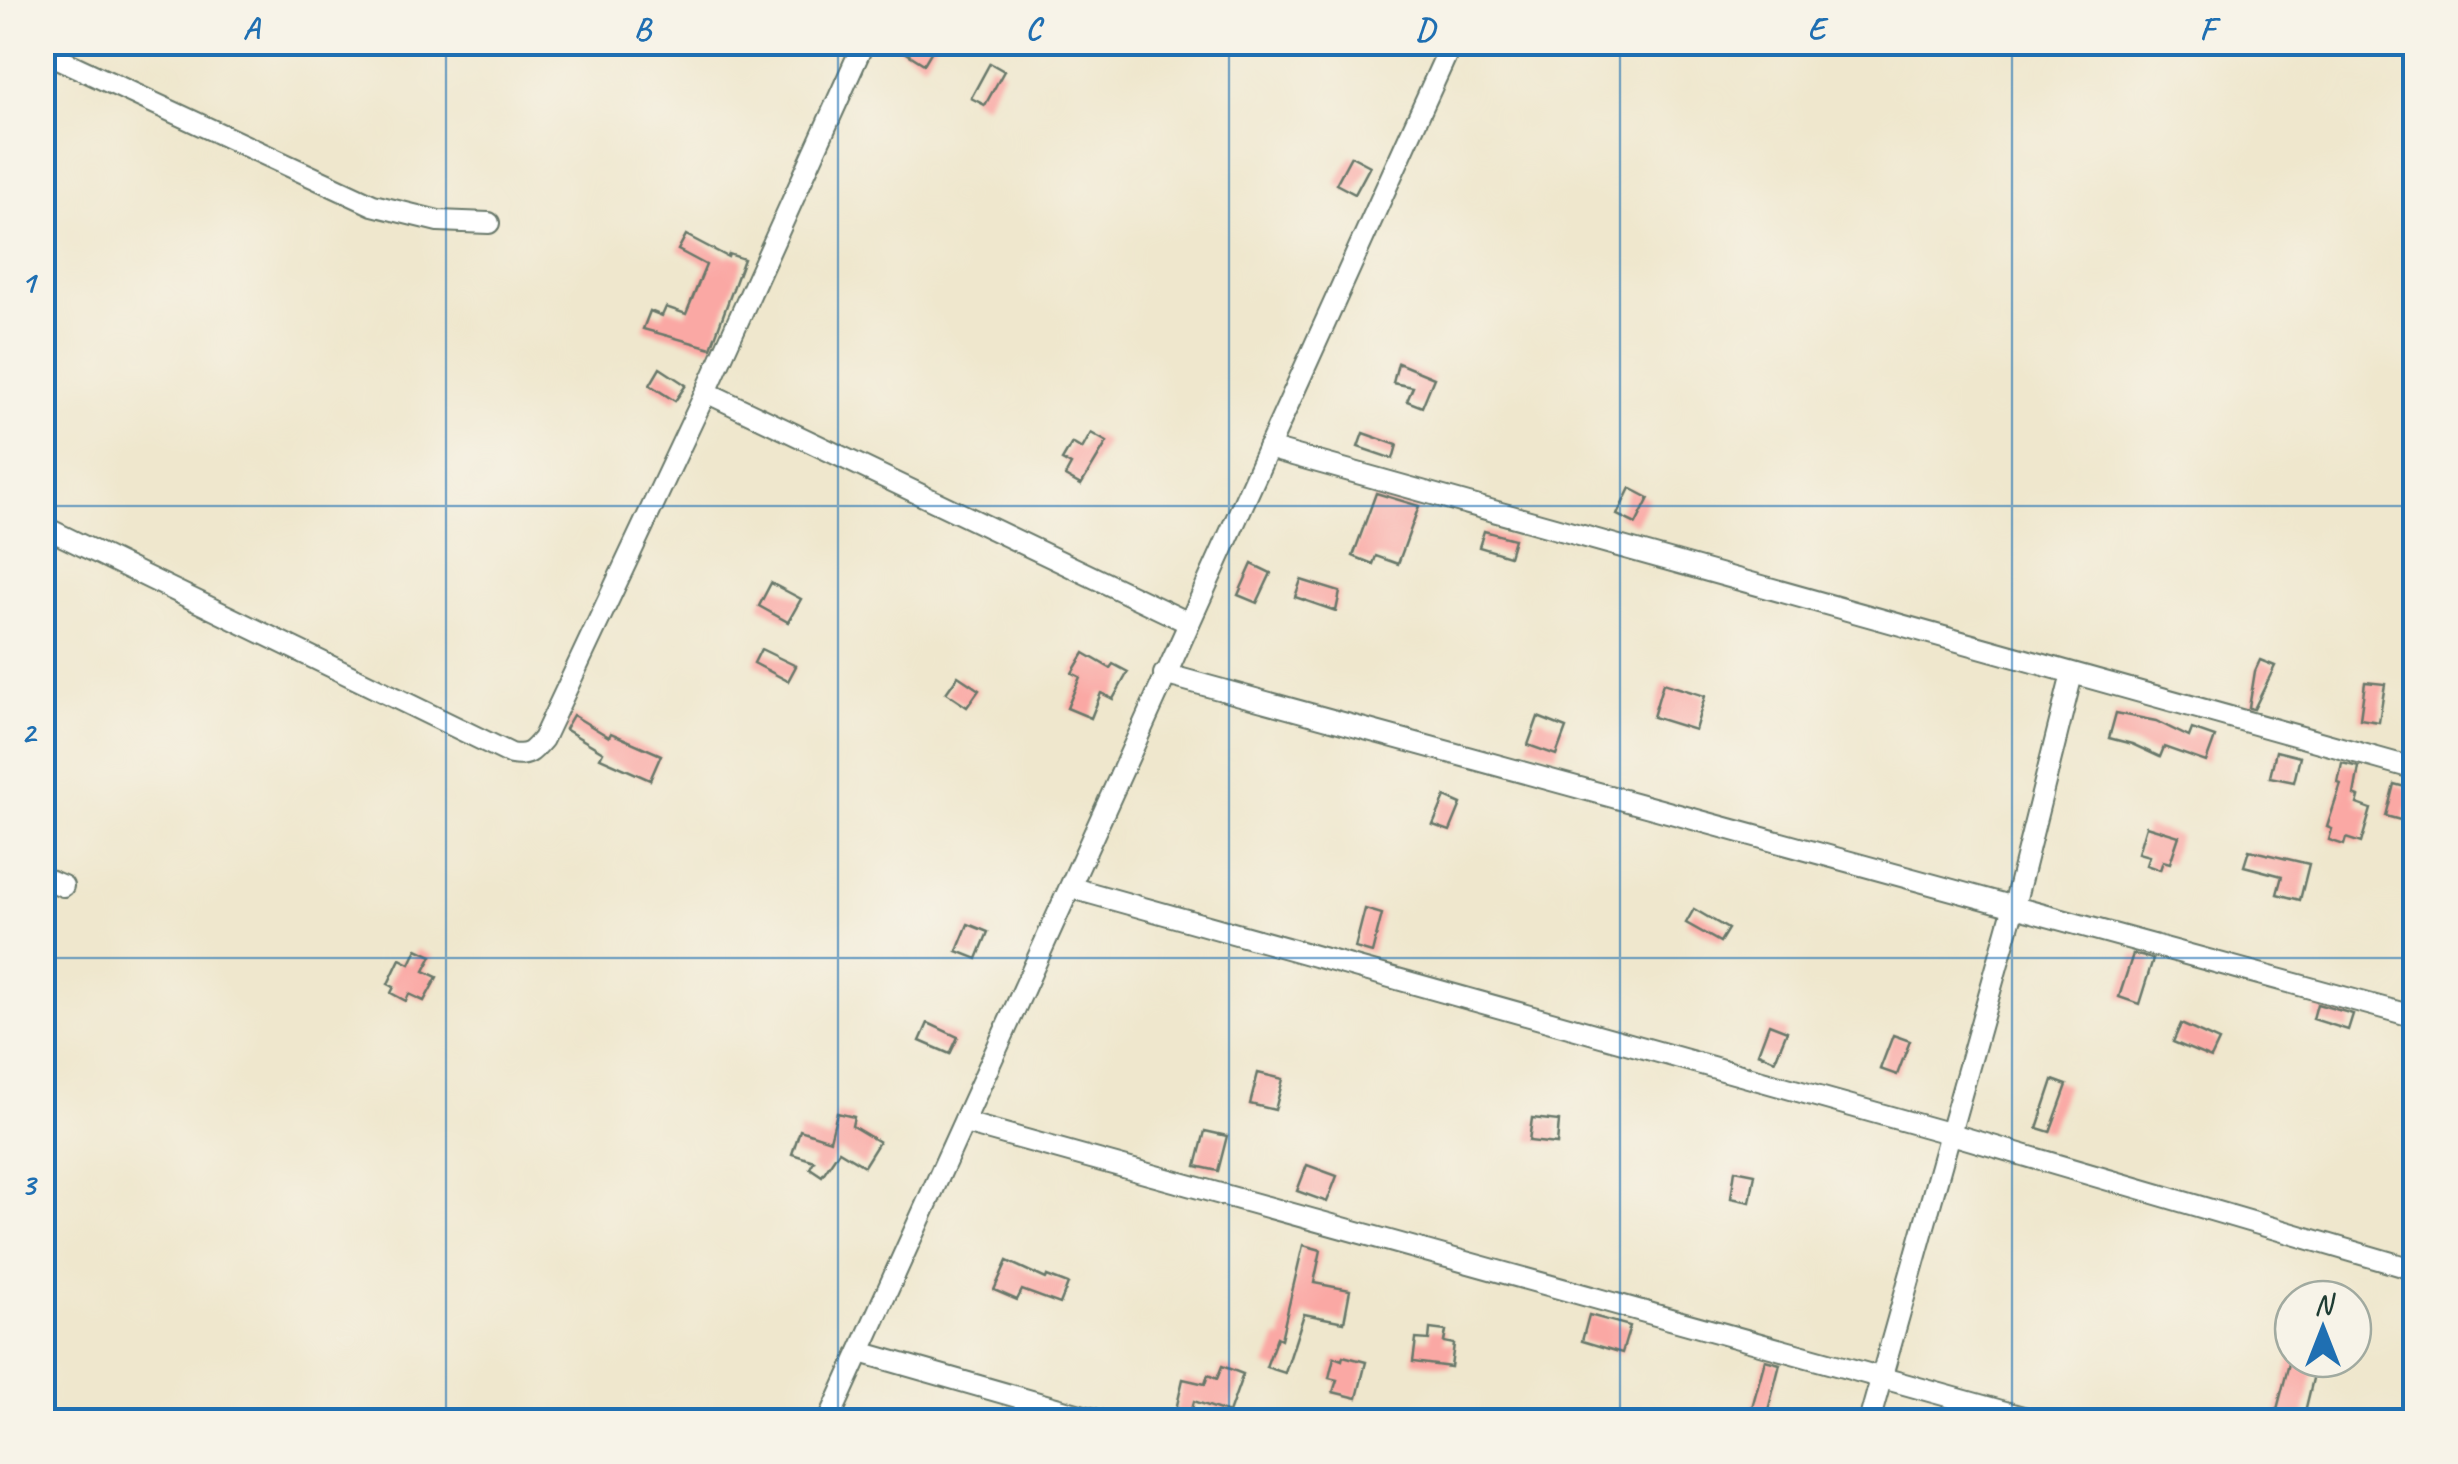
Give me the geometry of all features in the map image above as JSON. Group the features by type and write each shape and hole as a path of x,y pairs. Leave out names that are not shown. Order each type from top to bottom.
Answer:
{"street":[{"path":"42,526 511,754 531,753 543,739 706,392 864,42"},
{"path":"828,1422 1452,42"},
{"path":"42,51 372,204 438,221 488,223"},
{"path":"706,392 1188,622"},
{"path":"1268,448 2416,769"},
{"path":"1164,674 2416,1016"},
{"path":"1869,1422 2014,906 2072,674"},
{"path":"42,877 64,886"},
{"path":"1072,888 1948,1133 2416,1270"},
{"path":"965,1122 2041,1422"},
{"path":"860,1352 1106,1422"}],"building":[{"path":"889,42 937,42 924,64"},
{"path":"990,63 1004,71 985,105 971,98"},
{"path":"1351,156 1370,166 1355,194 1336,184"},
{"path":"686,235 728,257 729,254 744,259 711,348 643,329 650,311 662,316 666,307 686,314 706,265 678,250"},
{"path":"1398,363 1434,378 1422,407 1407,401 1413,387 1393,383"},
{"path":"660,368 686,385 675,401 650,385"},
{"path":"1091,433 1107,442 1081,485 1065,476 1071,465 1062,460 1072,443 1082,449"},
{"path":"1363,433 1397,445 1393,459 1358,447"},
{"path":"1630,488 1649,498 1636,524 1617,515"},
{"path":"1376,493 1419,506 1398,564 1376,556 1373,564 1353,556"},
{"path":"1484,531 1514,539 1509,556 1479,547"},
{"path":"1252,564 1271,573 1257,603 1238,595"},
{"path":"1301,580 1340,592 1336,611 1295,597"},
{"path":"771,583 801,599 788,622 759,606"},
{"path":"761,649 796,666 788,681 754,663"},
{"path":"1084,653 1110,668 1113,664 1128,672 1113,699 1101,693 1091,718 1067,708 1080,677 1072,673"},
{"path":"2260,660 2275,666 2254,709 2249,708"},
{"path":"958,676 979,690 967,707 946,693"},
{"path":"2365,682 2385,684 2379,722 2360,719"},
{"path":"1663,683 1705,696 1695,730 1653,717"},
{"path":"2116,713 2156,721 2189,737 2192,729 2215,737 2206,762 2164,747 2160,757 2109,738"},
{"path":"573,715 609,737 611,733 661,755 650,780 600,758 603,752 565,729"},
{"path":"1538,717 1566,728 1556,755 1528,745"},
{"path":"2276,751 2300,757 2294,782 2270,777"},
{"path":"2342,763 2359,767 2354,795 2359,797 2357,804 2371,809 2361,843 2346,838 2344,845 2329,840 2332,829 2327,827 2341,784 2338,783"},
{"path":"2394,784 2416,790 2416,810 2408,808 2404,821 2386,816"},
{"path":"1445,797 1461,804 1450,831 1433,825"},
{"path":"2146,826 2179,836 2170,863 2163,861 2160,870 2146,865 2149,856 2138,853"},
{"path":"2249,850 2309,864 2300,900 2277,894 2282,876 2244,866"},
{"path":"1365,909 1382,914 1372,953 1355,948"},
{"path":"1694,909 1728,929 1720,942 1686,923"},
{"path":"968,924 988,932 977,959 957,951"},
{"path":"417,949 432,956 424,971 437,977 424,1001 409,994 406,1001 391,993 394,987 388,984 400,959 410,964"},
{"path":"2133,954 2153,959 2139,1004 2119,997"},
{"path":"2317,1004 2353,1014 2348,1030 2313,1019"},
{"path":"928,1023 958,1037 950,1054 920,1041"},
{"path":"1769,1024 1787,1031 1775,1060 1758,1053"},
{"path":"2181,1024 2219,1041 2211,1058 2173,1042"},
{"path":"1893,1035 1910,1041 1897,1075 1880,1069"},
{"path":"1258,1073 1283,1079 1275,1110 1250,1104"},
{"path":"2053,1080 2067,1085 2050,1132 2037,1128"},
{"path":"837,1113 854,1117 852,1126 879,1142 864,1166 839,1151 822,1176 810,1168 814,1161 792,1154 800,1130 830,1140"},
{"path":"1532,1118 1559,1121 1557,1144 1529,1141"},
{"path":"1205,1131 1227,1136 1218,1171 1196,1166"},
{"path":"1307,1165 1337,1176 1327,1202 1297,1191"},
{"path":"1735,1170 1755,1174 1750,1202 1731,1198"},
{"path":"1303,1245 1321,1250 1314,1283 1350,1290 1344,1322 1304,1314 1285,1373 1266,1367 1277,1337 1281,1339"},
{"path":"1007,1261 1046,1279 1047,1276 1068,1284 1060,1304 1022,1290 1017,1300 994,1290"},
{"path":"1589,1315 1630,1326 1622,1353 1582,1341"},
{"path":"1430,1329 1446,1331 1444,1342 1454,1344 1451,1367 1413,1362 1416,1339 1429,1340"},
{"path":"1343,1356 1366,1362 1357,1398 1333,1392 1337,1380 1329,1378 1334,1357 1342,1360"},
{"path":"1765,1360 1780,1364 1765,1422 1748,1422"},
{"path":"1222,1366 1243,1374 1229,1413 1194,1401 1190,1417 1175,1414 1183,1379 1205,1384 1208,1375 1217,1379"},
{"path":"2285,1379 2313,1379 2303,1420 2276,1413"}]}
